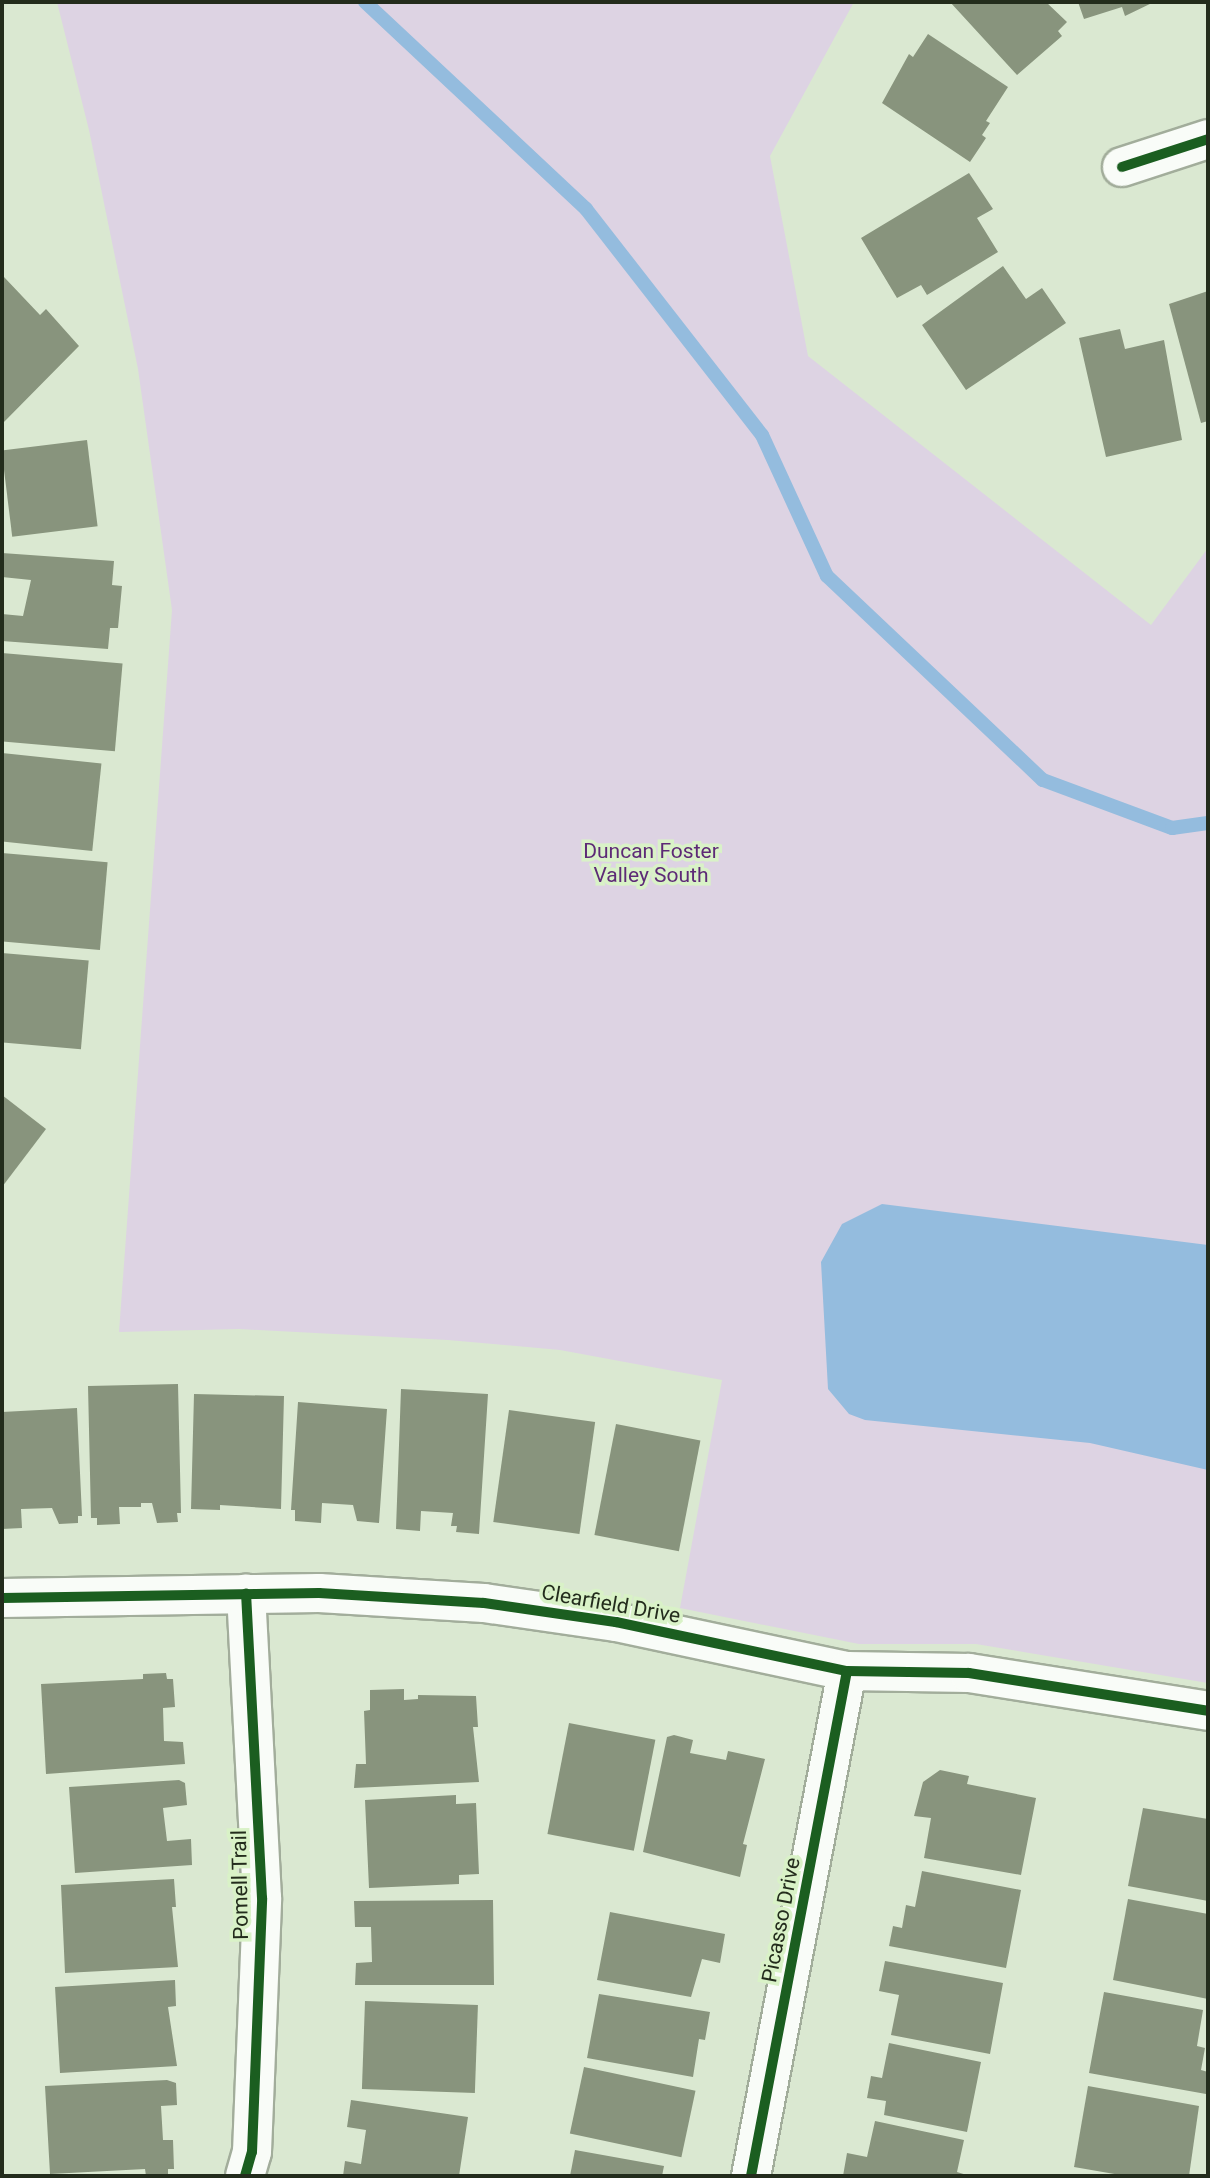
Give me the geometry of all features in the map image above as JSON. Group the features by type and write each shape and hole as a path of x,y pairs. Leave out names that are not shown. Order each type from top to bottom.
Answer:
{"street":[{"path":"1122,167 1208,139"},
{"name":"Clearfield Drive","path":"2,1598 246,1593 405,1596 525,1608 616,1622 847,1671 969,1673 1208,1711"},
{"name":"Pomell Trail","path":"245,2176 252,2152 262,1898 246,1593"},
{"name":"Picasso Drive","path":"751,2176 847,1671"}],"green space":[{"name":"Duncan Foster Valley South","path":"57,2 854,2 770,156 808,356 1151,625 1208,548 1208,1683 976,1644 859,1644 680,1608 722,1380 560,1350 448,1340 239,1329 119,1332 172,610 138,369 89,130"}],"water":[{"path":"882,1204 1208,1245 1208,1470 1090,1443 865,1420 849,1414 828,1389 821,1262 842,1224"}],"building":[{"path":"950,2 1046,2 1067,22 1058,31 1062,36 1017,75"},
{"path":"1078,2 1154,2 1125,16 1122,7 1084,19"},
{"path":"928,34 1008,87 986,121 990,123 982,135 986,138 970,162 882,103 909,54 913,57"},
{"path":"969,173 993,209 977,218 998,252 927,295 921,285 897,298 861,238"},
{"path":"1003,266 1026,299 1042,288 1066,323 966,390 922,325"},
{"path":"4,277 40,315 46,309 79,346 2,424"},
{"path":"1208,291 1208,421 1201,423 1169,304"},
{"path":"1120,329 1125,349 1164,340 1182,440 1106,457 1079,338"},
{"path":"87,440 98,526 12,537 2,450"},
{"path":"2,553 114,561 112,585 122,586 118,628 110,628 108,649 2,641 2,614 23,616 31,580 2,577"},
{"path":"2,653 123,664 115,751 2,741"},
{"path":"2,753 101,763 92,851 2,841"},
{"path":"2,853 108,862 100,950 2,941"},
{"path":"2,953 89,961 81,1049 2,1042"},
{"path":"2,1095 46,1129 2,1187"},
{"path":"178,1384 181,1513 177,1513 178,1522 157,1523 152,1503 141,1503 141,1507 119,1507 120,1524 97,1525 97,1518 91,1518 88,1386"},
{"path":"401,1389 488,1394 479,1534 456,1532 457,1526 451,1526 453,1513 421,1511 420,1531 396,1529"},
{"path":"194,1394 284,1396 281,1509 220,1505 220,1510 191,1509"},
{"path":"298,1402 387,1409 379,1523 357,1521 353,1505 322,1503 321,1523 295,1521 295,1510 291,1510"},
{"path":"77,1408 82,1516 78,1516 78,1523 59,1524 52,1508 21,1509 22,1528 2,1529 2,1412"},
{"path":"509,1410 595,1422 579,1534 493,1522"},
{"path":"616,1424 700,1440 679,1551 594,1535"},
{"path":"166,1673 167,1679 173,1679 175,1707 163,1708 164,1741 183,1742 185,1764 46,1774 41,1684 143,1679 143,1674"},
{"path":"404,1689 404,1700 418,1699 418,1695 476,1696 478,1727 473,1727 479,1782 354,1788 356,1764 366,1764 364,1711 370,1710 370,1690"},
{"path":"569,1723 655,1740 634,1851 547,1834"},
{"path":"674,1735 693,1740 690,1753 726,1760 728,1751 765,1759 743,1844 747,1845 740,1877 643,1852 667,1737"},
{"path":"940,1770 969,1776 967,1784 1036,1798 1021,1875 924,1858 931,1818 914,1816 923,1782"},
{"path":"179,1780 185,1783 187,1805 163,1808 167,1841 191,1839 192,1865 75,1873 69,1787"},
{"path":"456,1795 456,1804 476,1803 479,1874 459,1875 459,1884 369,1888 365,1800"},
{"path":"1143,1808 1208,1819 1208,1901 1128,1886"},
{"path":"922,1871 1021,1890 1006,1968 889,1946 893,1926 902,1928 906,1905 915,1907"},
{"path":"174,1879 176,1907 172,1907 178,1967 65,1973 61,1885"},
{"path":"1128,1899 1208,1914 1208,1999 1113,1980"},
{"path":"493,1900 494,1985 355,1985 356,1963 372,1962 371,1927 355,1927 354,1901"},
{"path":"610,1912 725,1934 720,1963 702,1959 691,1997 597,1980"},
{"path":"885,1961 1003,1983 990,2054 891,2035 899,1995 879,1991"},
{"path":"175,1980 176,2006 168,2007 177,2066 60,2073 55,1987"},
{"path":"1104,1992 1203,2010 1197,2046 1205,2048 1201,2070 1208,2072 1206,2094 1089,2073"},
{"path":"599,1994 710,2012 705,2040 699,2039 693,2077 587,2058"},
{"path":"365,2001 478,2005 475,2093 362,2089"},
{"path":"889,2043 981,2062 967,2132 884,2115 886,2101 867,2098 871,2076 882,2078"},
{"path":"584,2067 696,2091 681,2157 570,2134"},
{"path":"167,2080 176,2083 177,2105 161,2106 163,2140 173,2140 174,2169 168,2169 168,2175 146,2176 145,2169 50,2174 45,2086"},
{"path":"1088,2086 1199,2106 1189,2176 1126,2176 1074,2167"},
{"path":"351,2100 468,2117 459,2176 343,2176 345,2161 361,2164 366,2130 347,2127"},
{"path":"875,2121 964,2140 957,2172 970,2176 843,2176 847,2153 867,2157"},
{"path":"575,2150 664,2166 662,2176 570,2176"}],"waterway":[{"path":"365,2 586,209 762,435 827,576 1043,780 1172,828 1208,823"}],"cycle path":[{"path":"1122,167 1208,139"},
{"path":"245,2176 252,2152 262,1898 246,1593"},
{"path":"2,1598 319,1593 484,1603 616,1622 847,1671 969,1673 1208,1711"},
{"path":"751,2176 847,1671"}]}
